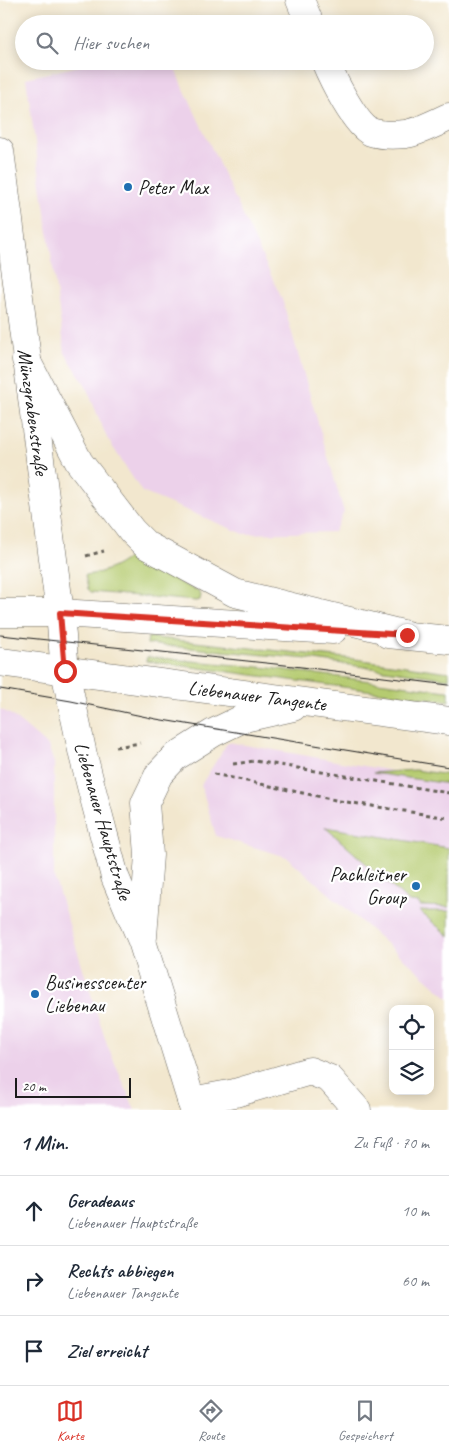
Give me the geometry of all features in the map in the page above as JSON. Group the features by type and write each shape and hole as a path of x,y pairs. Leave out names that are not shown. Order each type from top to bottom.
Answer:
{"main road":[{"path":"300,0 306,15"},
{"path":"329,70 357,121 370,131 384,134 407,134 449,117"},
{"name":"Münzgrabenstraße","path":"0,151 60,613"},
{"path":"26,360 79,462 132,531 146,545 235,593 407,635"},
{"path":"0,613 60,613 407,635 449,640"},
{"name":"Liebenauer Hauptstraße","path":"60,613 65,671 83,756 115,877 142,941 192,1105"},
{"name":"Liebenauer Tangente","path":"0,662 449,721"},
{"path":"142,941 149,855 145,803 159,774 175,757 212,733 244,718 314,703"},
{"path":"192,1105 310,1071 330,1078 356,1110"}],"path":[{"path":"228,764 255,761 449,793"},
{"path":"213,774 340,801 449,818"}],"shaded area":[{"path":"61,70 175,70 282,299 344,512 334,532 244,534 142,492 107,438 85,384 65,353 26,78"},
{"name":"Businesscenter Liebenau","path":"0,709 10,714 48,746 54,763 54,877 107,1045 135,1110 0,1110"},
{"path":"228,742 449,781 449,998 287,857 216,836 201,785"}],"green space":[{"path":"135,552 180,583 198,591 201,595 200,600 91,592 88,589 85,575 112,568"},
{"path":"148,637 355,659 449,672 449,679 308,659 147,644"},
{"path":"147,657 270,668 449,691 449,701 146,661"},
{"path":"415,770 449,775 449,784 373,773"},
{"path":"325,827 449,848 449,907 420,906 419,903 409,902"},
{"path":"419,911 449,911 449,936"}],"tram line":[{"path":"0,635 285,665 449,685"},
{"path":"0,689 71,701 156,719 449,767"}],"place":[{"name":"Peter Max","path":"128,187"},
{"name":"Pachleitner Group","path":"416,886"},
{"name":"Businesscenter Liebenau","path":"35,994"}],"route":[{"path":"65,671 60,613 407,635"}]}
